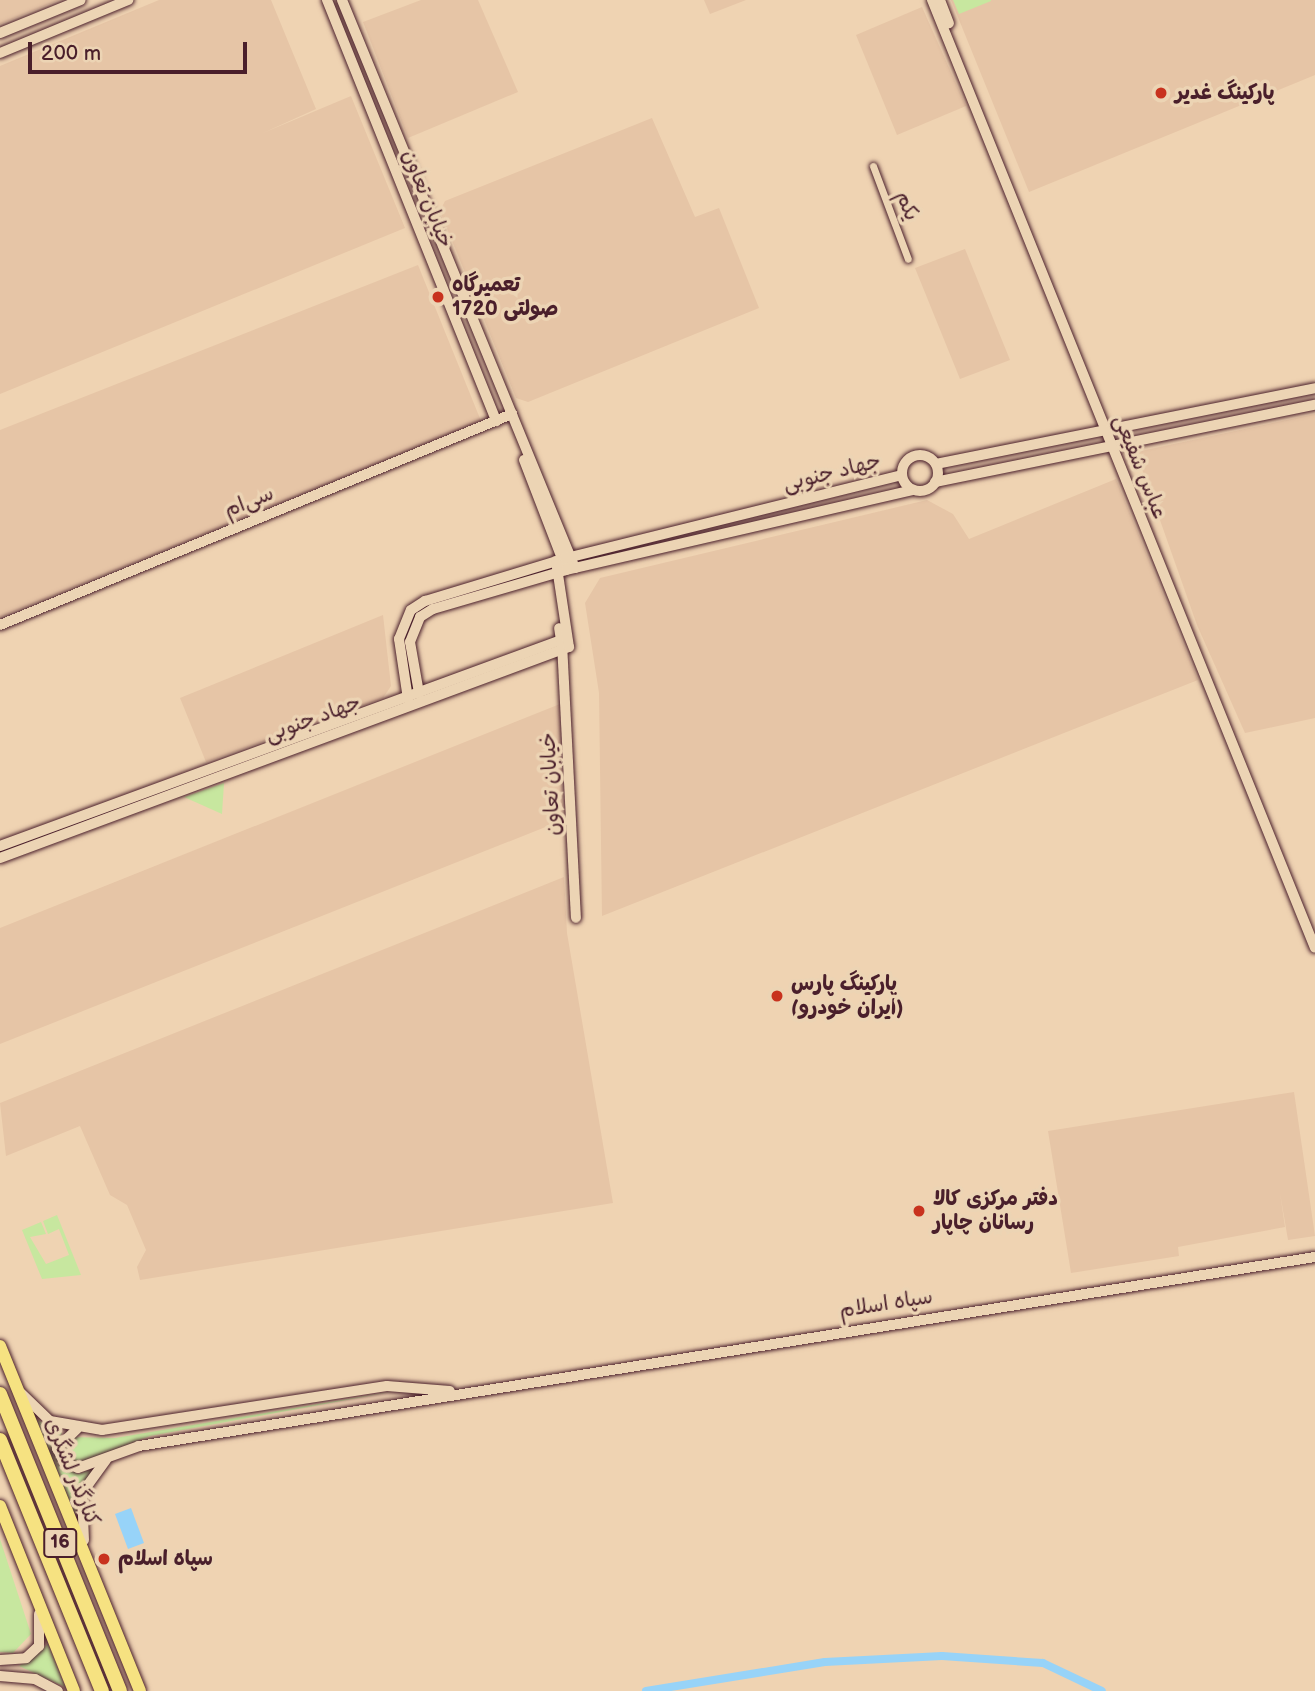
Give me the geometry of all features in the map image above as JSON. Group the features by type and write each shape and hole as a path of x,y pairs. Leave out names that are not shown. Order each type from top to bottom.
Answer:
{"highway":[{"name":"16","path":"0,1394 120,1691"},
{"name":"16","path":"0,1440 102,1691"}],"main road":[{"name":"کنارگذر لشگری","path":"0,1346 140,1691"},
{"path":"0,1506 74,1691"}],"street":[{"path":"0,33 81,0"},
{"path":"0,53 128,0"},
{"name":"خیابان تعاون","path":"327,0 496,421 512,431 561,565"},
{"name":"خیابان تعاون","path":"342,0 512,414 561,565"},
{"name":"عباس شفیعی","path":"932,0 1109,432"},
{"name":"عباس شفیعی","path":"940,0 1315,948"},
{"name":"یکم","path":"873,166 908,259"},
{"path":"1315,388 1109,432 936,464 935,482 1315,405"},
{"name":"سی‌ام","path":"0,625 512,414"},
{"name":"عباس شفیعی","path":"1114,445 1315,935"},
{"name":"جهاد جنوبی","path":"408,698 399,639 411,610 561,565 902,475 914,456 936,464"},
{"path":"902,475 913,490"},
{"name":"جهاد جنوبی","path":"420,694 410,642 420,617 561,565 913,490 935,482"},
{"path":"561,565 569,647 562,644"},
{"name":"خیابان تعاون","path":"562,644 576,918"},
{"name":"جهاد جنوبی","path":"0,846 562,644"},
{"name":"جهاد جنوبی","path":"0,858 408,698"},
{"name":"سپاه اسلام","path":"463,1393 387,1386 167,1422 77,1429 60,1440 64,1462 78,1468 110,1456 463,1393 1315,1257"},
{"path":"18,1389 50,1421 77,1429"},
{"path":"96,1583 80,1506 88,1482 110,1456"},
{"path":"0,1660 13,1661 31,1654 42,1635 22,1561"},
{"path":"13,1661 15,1677"},
{"path":"0,1676 15,1677 58,1691"}],"shaded area":[{"path":"0,0 59,0 0,24"},
{"path":"159,0 271,0 316,109 263,133 351,96 405,228 0,394 0,66"},
{"path":"421,0 478,0 518,92 408,138 363,22"},
{"path":"704,0 746,0 710,14"},
{"path":"951,0 1315,0 1315,75 1029,192"},
{"path":"922,7 966,106 897,135 856,35"},
{"path":"652,118 695,217 719,208 759,308 528,402 516,398 440,211 445,201"},
{"path":"965,249 1010,360 960,379 915,268"},
{"path":"418,265 481,421 0,617 0,430"},
{"path":"1315,414 1315,718 1245,733 1197,625 1136,452"},
{"path":"1116,479 1198,680 602,916 599,693 585,603 600,578 927,500 953,514 969,539"},
{"path":"383,615 391,686 383,698 206,762 180,698"},
{"path":"560,704 563,820 0,1044 0,928"},
{"path":"564,877 567,933 613,1203 140,1280 137,1267 146,1250 127,1205 110,1195 80,1126 6,1156 0,1103"},
{"path":"1294,1092 1315,1236 1288,1240 1280,1193 1285,1227 1178,1247 1179,1256 1071,1273 1048,1131"}],"green space":[{"path":"953,0 991,0 991,1 959,14"},
{"path":"224,783 222,814 184,797"},
{"path":"57,1215 81,1275 42,1279 22,1230 41,1222 46,1234 30,1237 46,1264 69,1255 59,1229 48,1234 43,1221"},
{"path":"407,1389 150,1436 75,1465 63,1456 63,1441 70,1437 115,1438"},
{"path":"36,1419 62,1433 54,1444 64,1466 78,1474 97,1467 81,1487 75,1516"},
{"path":"0,1539 31,1634 13,1653 0,1652"},
{"path":"48,1644 65,1687 19,1666"}],"water":[{"path":"131,1508 144,1543 128,1549 115,1514"}],"waterway":[{"path":"646,1691 825,1662 942,1656 1043,1663 1102,1691"}],"place":[{"name":"پارکینگ غدیر","path":"1161,93"},
{"name":"تعمیرگاه 1720 صولتی","path":"438,297"},
{"name":"پارکینگ پارس (ایران خودرو)","path":"777,996"},
{"name":"دفتر مرکزی کالا رسانان چاپار","path":"919,1211"},
{"name":"سپاه اسلام","path":"104,1559"}]}
